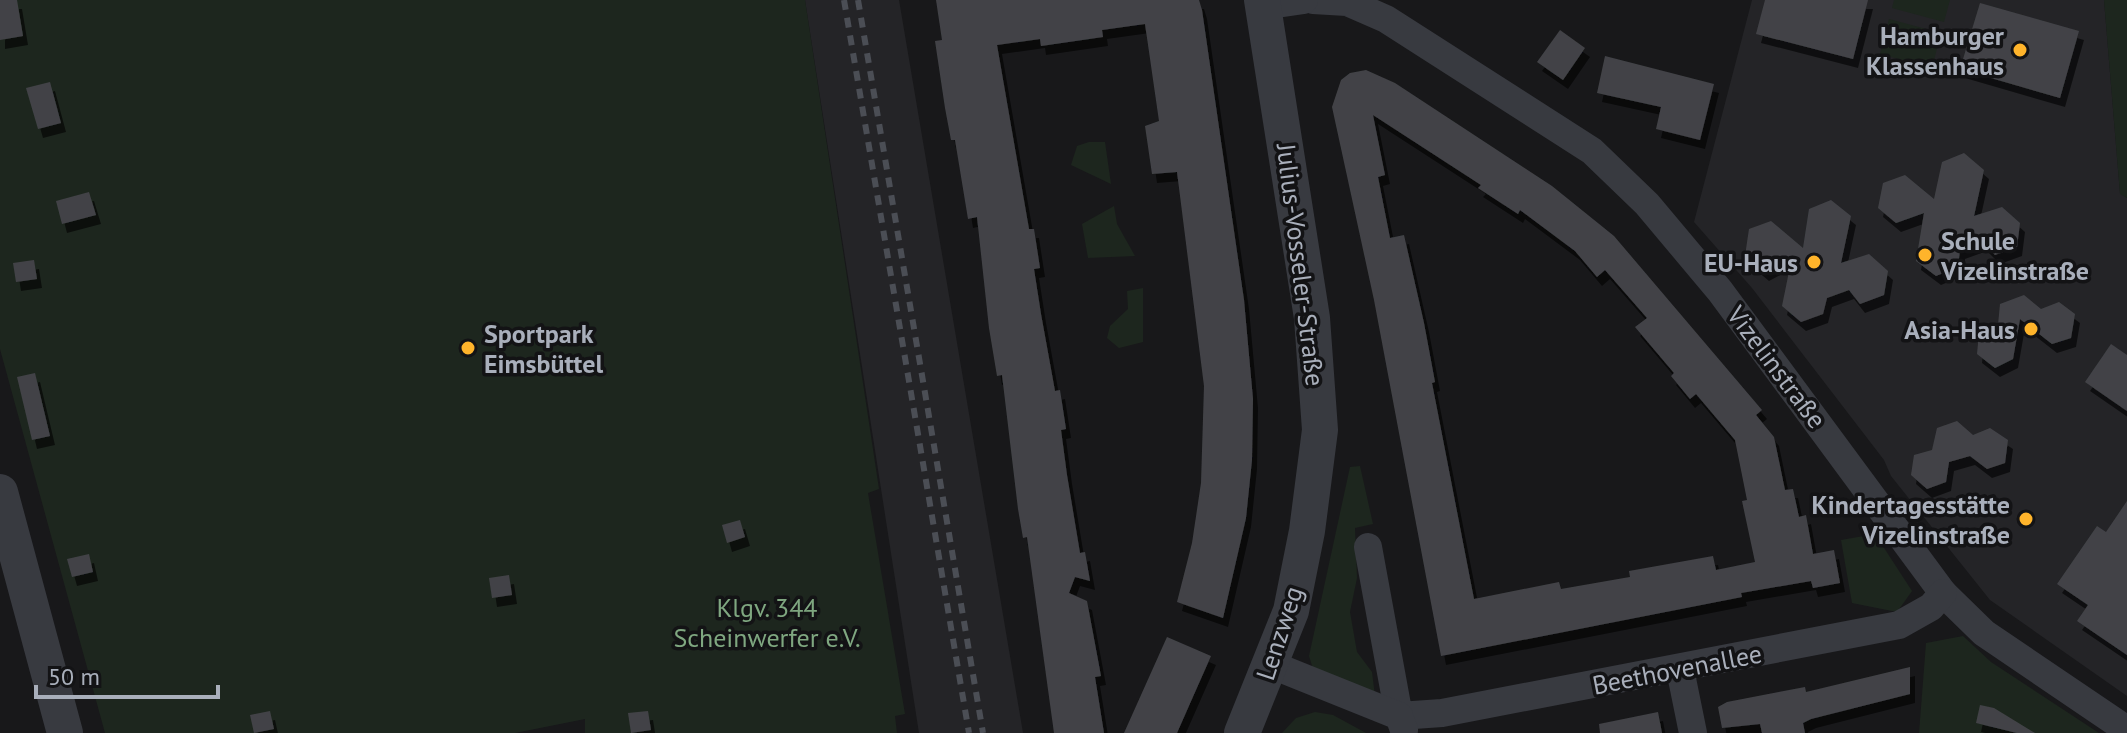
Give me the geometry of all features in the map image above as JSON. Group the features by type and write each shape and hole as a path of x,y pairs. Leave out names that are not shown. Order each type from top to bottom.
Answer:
{"street":[{"path":"1263,3 1304,0"},
{"name":"Vizelinstraße","path":"1313,0 1347,2 1386,19 1592,151 1620,175 1720,291 1787,377 1943,593 1984,633 2127,730"},
{"name":"Julius-Vosseler-Straße","path":"1263,3 1317,366 1320,430 1307,531"},
{"path":"0,492 65,733"},
{"name":"Lenzweg","path":"1242,733 1272,665 1291,611 1307,531"},
{"path":"1368,547 1402,725"},
{"name":"Beethovenallee","path":"1402,725 1442,713 1899,625 1931,607 1943,593"},
{"path":"1272,665 1402,725"},
{"path":"1680,669 1693,733"}],"shaded area":[{"path":"805,0 899,0 1023,733 919,733"},
{"name":"Schule Vizelinstraße","path":"1752,0 2104,0 2120,193 2127,198 2127,696 1990,600 1891,476 1884,460 1752,288 1694,222"}],"green space":[{"name":"Klgv. 344 Scheinwerfer e.V.","path":"0,0 805,0 879,489 868,493 905,714 895,716 897,733 585,733 585,719 515,733 105,733 0,349"},
{"path":"1894,0 1950,0 1944,22 1892,8"},
{"path":"2104,0 2127,0 2127,198 2120,194"},
{"path":"1889,19 1941,33 1932,68 1880,54"},
{"path":"1105,142 1111,184 1071,165 1077,146"},
{"path":"1114,206 1117,224 1135,256 1088,258 1082,224"},
{"path":"1143,288 1143,342 1119,348 1107,338 1110,326 1128,309 1127,291"},
{"path":"1360,466 1373,524 1355,528 1357,578 1350,612 1357,652 1372,672 1375,696 1314,672 1309,656 1350,467"},
{"path":"1875,534 1912,591 1897,612 1852,603 1841,540"},
{"path":"1963,636 1991,662 2099,733 1919,733 1926,643"},
{"path":"1315,712 1333,715 1366,733 1282,733 1296,718"}],"building":[{"path":"0,0 17,0 23,36 0,40"},
{"path":"936,0 1199,0 1202,10 1244,300 1253,399 1252,460 1246,518 1223,618 1177,602 1192,543 1201,483 1204,386 1177,172 1152,174 1145,126 1159,121 1145,24 1102,30 1103,37 1041,46 1040,39 997,45 1029,229 1034,229 1040,268 1034,269 1055,391 1060,390 1066,429 1061,430 1080,553 1085,552 1090,581 1075,577 1069,593 1087,601 1101,676 1095,677 1104,733 1054,733 1027,537 1023,538 1018,509 1002,375 997,376 989,328 977,217 968,219 955,140 951,140 945,108 935,41 942,40"},
{"path":"1765,0 1868,0 1853,59 1756,34"},
{"name":"Hamburger Klassenhaus","path":"1980,3 2079,31 2060,98 1960,69"},
{"path":"1560,30 1585,48 1563,80 1537,62"},
{"path":"1605,56 1714,84 1700,140 1656,129 1661,107 1597,93"},
{"path":"1366,70 1395,83 1552,186 1614,236 1762,410 1756,415 1774,437 1785,490 1793,489 1799,517 1806,515 1813,554 1834,550 1840,583 1813,588 1811,581 1741,593 1742,597 1441,656 1374,300 1332,107 1341,80 1350,73","holes":["1373,115 1481,185 1478,188 1518,214 1520,210 1575,251 1597,277 1605,270 1647,318 1635,327 1674,373 1671,376 1690,399 1696,394 1735,440 1747,500 1742,501 1755,562 1716,570 1713,556 1629,571 1630,577 1561,589 1559,582 1474,599 1432,383 1435,382 1424,323 1404,235 1390,238 1378,177 1385,175"]},
{"path":"50,82 61,123 38,129 26,88"},
{"path":"1964,153 1984,170 1974,216 2002,207 2020,223 2017,247 1995,255 1982,242 1960,250 1958,267 1936,276 1916,261 1924,213 1896,223 1878,208 1883,183 1905,175 1934,199 1942,162"},
{"path":"89,192 96,215 62,224 56,201"},
{"name":"EU-Haus","path":"1831,200 1851,216 1841,263 1869,254 1888,271 1884,295 1860,304 1849,290 1827,298 1823,314 1801,322 1782,306 1792,257 1764,272 1745,256 1749,229 1771,221 1803,248 1809,209"},
{"path":"34,260 37,279 16,282 13,263"},
{"name":"Asia-Haus","path":"2024,295 2041,309 2059,302 2075,314 2071,338 2052,344 2020,319 2013,359 1995,368 1977,354 1979,333 1998,325 2000,304"},
{"path":"2111,344 2127,355 2127,411 2085,382"},
{"path":"35,373 50,436 32,440 17,377"},
{"path":"1957,421 1973,435 1990,428 2008,440 2005,463 1987,469 1970,456 1949,462 1946,482 1927,489 1911,475 1914,455 1932,450 1937,428"},
{"path":"2127,501 2127,655 2077,621 2088,605 2057,584 2097,526 2106,532"},
{"path":"740,520 745,537 727,543 722,525"},
{"path":"89,554 93,572 72,577 67,559"},
{"path":"509,575 512,595 492,598 489,578"},
{"path":"1167,637 1211,656 1177,733 1124,733"},
{"path":"1910,667 1910,694 1811,719 1803,723 1805,733 1762,733 1760,724 1722,728 1718,707 1727,702 1805,687 1806,692"},
{"path":"1980,705 1994,708 2035,733 2017,733 1976,723"},
{"path":"270,711 274,729 254,733 250,715"},
{"path":"648,711 651,730 631,733 628,713"},
{"path":"1658,712 1662,733 1600,733 1599,724"}],"railway":[{"path":"844,0 969,733"},
{"path":"858,0 983,733"}],"place":[{"name":"Hamburger Klassenhaus","path":"2020,50"},
{"name":"Schule Vizelinstraße","path":"1925,255"},
{"name":"EU-Haus","path":"1814,262"},
{"name":"Asia-Haus","path":"2031,329"},
{"name":"Sportpark Eimsbüttel","path":"468,348"},
{"name":"Kindertagesstätte Vizelinstraße","path":"2026,519"}]}
